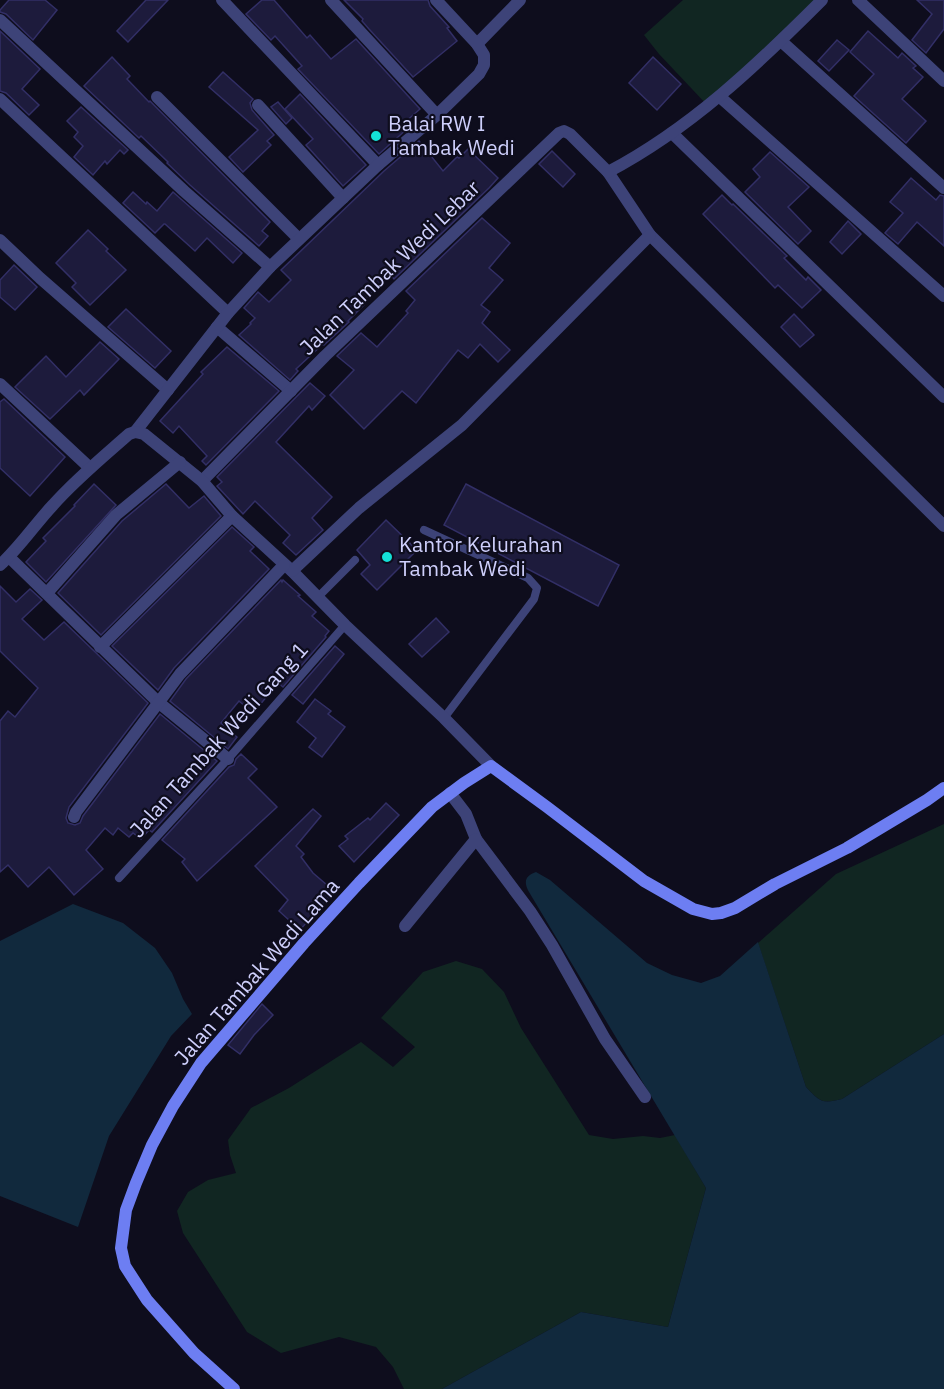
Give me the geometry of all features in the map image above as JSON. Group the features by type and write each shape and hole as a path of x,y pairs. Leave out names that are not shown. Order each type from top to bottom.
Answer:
{"street":[{"path":"222,0 378,165"},
{"path":"331,0 437,115"},
{"path":"135,432 228,313 270,267 479,74 484,65 484,55 477,44 436,0"},
{"path":"477,44 520,0"},
{"path":"608,172 672,133 720,97 822,0"},
{"path":"858,0 944,81"},
{"path":"0,20 184,191 270,267"},
{"path":"781,41 944,188"},
{"path":"157,97 299,239"},
{"path":"720,97 944,296"},
{"path":"0,99 228,313"},
{"path":"258,105 343,198"},
{"name":"Jalan Tambak Wedi Lebar","path":"202,481 334,348 559,133 564,131 570,134 608,172 650,235 944,526"},
{"path":"672,133 944,397"},
{"path":"74,817 180,674 288,568 462,425 650,235"},
{"path":"0,240 40,279 168,390"},
{"path":"217,327 291,392"},
{"path":"0,384 90,468"},
{"path":"228,759 158,702 47,593 4,561 52,505 90,468 129,434 135,432 144,434 202,481 232,516 444,718 491,766 644,881 693,909 712,914 735,908 775,884 847,848 944,788"},
{"path":"47,593 116,515 180,462"},
{"path":"100,647 232,516"},
{"name":"Jalan Tambak Wedi Lama","path":"234,1389 194,1353 147,1300 125,1266 121,1248 126,1210 136,1183 152,1145 173,1106 201,1063 296,952 432,807 491,766"},
{"path":"450,793 466,814 476,839 530,910 605,1039 645,1097"},
{"path":"405,926 476,839"}],"lane":[{"path":"424,530 528,578 537,588 534,599 444,718"},
{"path":"318,597 355,560"},
{"name":"Jalan Tambak Wedi Gang 1","path":"119,878 228,759 345,625"}],"green space":[{"path":"683,0 822,0 708,106 644,35"},
{"path":"944,824 944,1034 842,1099 822,1100 806,1087 758,943 836,874"},
{"path":"456,961 482,969 504,992 521,1028 589,1135 613,1139 643,1136 660,1138 675,1135 706,1188 668,1327 581,1312 442,1389 404,1389 393,1367 376,1347 339,1337 281,1353 247,1332 183,1233 177,1211 188,1192 208,1180 236,1173 228,1140 251,1108 289,1088 361,1042 393,1067 415,1047 381,1018 423,972"}],"water":[{"path":"536,872 550,880 647,963 672,975 701,983 720,976 758,942 806,1087 822,1100 842,1099 944,1034 944,1389 442,1389 581,1312 668,1327 706,1188 529,892 526,880"},
{"path":"73,904 123,923 155,948 172,973 192,1014 171,1036 109,1136 78,1227 0,1196 0,941"}],"building":[{"path":"9,0 45,0 57,10 33,40 6,14 0,12"},
{"path":"146,0 168,0 128,42 117,31"},
{"path":"262,0 274,0 307,38 310,35 331,59 356,39 420,109 404,123 408,128 379,154 298,69 302,66 275,36 271,40 246,14"},
{"path":"344,0 428,0 430,6 449,27 447,28 457,41 413,77"},
{"path":"917,0 944,0 944,29 926,53 912,40 932,14"},
{"path":"0,31 40,69 22,89 39,105 29,115 6,93 0,91"},
{"path":"868,31 898,58 902,53 916,66 913,68 923,77 902,99 926,121 906,143 854,96 874,74 850,52"},
{"path":"837,40 849,50 829,71 818,61"},
{"path":"112,57 130,76 127,79 149,102 270,222 262,231 268,236 259,246 84,86"},
{"path":"653,57 681,84 657,110 629,83"},
{"path":"223,72 253,99 250,103 252,110 274,135 267,141 271,145 243,172 229,157 258,130 209,87"},
{"path":"300,94 366,165 343,186 306,145 313,139 285,109"},
{"path":"278,102 292,118 286,124 271,107"},
{"path":"81,107 128,150 124,154 120,150 107,164 105,161 93,175 74,157 83,146 74,137 78,132 67,121"},
{"path":"419,141 443,171 468,149 498,178 394,279 390,274 362,302 364,305 349,322 296,369 298,371 290,380 239,335 255,318 244,308 258,292 269,302 291,280 281,270 384,171"},
{"path":"552,151 575,174 563,187 539,164"},
{"path":"770,152 809,187 788,207 811,231 798,244 745,192 760,177 753,169"},
{"path":"911,178 936,200 940,195 944,196 944,246 917,222 898,244 885,233 903,213 890,202"},
{"path":"133,192 157,211 173,192 242,253 233,263 207,238 195,251 165,224 155,233 123,203"},
{"path":"722,195 787,256 784,258 806,280 808,277 821,290 802,308 778,285 775,288 703,214"},
{"path":"482,218 510,243 489,268 503,280 481,305 490,312 482,323 510,350 498,362 480,344 468,358 458,350 416,403 402,391 364,429 330,395 354,370 337,356 361,333 377,347 408,313 406,311 415,300 406,291"},
{"path":"848,221 861,234 842,254 830,242"},
{"path":"88,230 126,270 90,305 72,287 76,283 56,263"},
{"path":"14,265 37,287 15,310 0,297 0,280"},
{"path":"126,309 171,351 155,368 108,327"},
{"path":"794,314 814,335 800,347 781,327"},
{"path":"100,342 119,359 84,395 80,390 50,419 15,387 46,356 66,377"},
{"path":"227,347 279,391 206,465 202,461 207,456 179,426 173,433 160,421 203,374 201,372"},
{"path":"310,383 325,396 312,410 309,406 276,442 332,497 312,518 323,530 296,555 283,543 290,535 255,501 243,514 217,486 222,482 217,477"},
{"path":"4,399 65,457 30,496 0,468 0,402"},
{"path":"94,484 116,505 46,582 26,562 46,541 43,538"},
{"path":"166,484 189,508 204,496 221,516 101,635 58,593 122,521"},
{"path":"466,484 619,565 598,606 444,525"},
{"name":"Kantor Kelurahan Tambak Wedi","path":"386,520 417,550 377,590 361,574 370,565 357,550"},
{"path":"232,527 254,547 250,551 269,569 174,668 158,690 112,646"},
{"path":"281,580 316,612 312,616 329,631 283,687 278,683 253,713 239,701 221,723 237,737 228,749 170,701 186,679"},
{"path":"0,586 16,602 30,589 42,600 22,619 44,640 64,622 148,703 69,807 66,818 68,823 75,825 80,823 160,714 217,761 152,832 149,830 141,839 133,833 129,837 118,828 113,835 105,828 86,850 103,869 74,895 49,867 28,887 8,865 0,872 0,721 8,711 15,717 38,688 0,651"},
{"path":"436,618 449,632 422,657 409,644"},
{"path":"335,646 344,654 303,704 292,695"},
{"path":"315,699 331,711 328,714 345,727 322,757 309,747 316,738 297,722"},
{"path":"241,754 257,769 248,778 277,807 197,881 182,862 185,859 162,840 229,767 234,765"},
{"path":"386,803 399,815 354,862 339,846 348,839 345,836 368,818 370,820"},
{"path":"313,809 321,816 296,846 304,854 301,857 313,873 334,891 300,930 279,911 288,900 255,866"},
{"path":"262,1004 273,1015 240,1054 228,1045"}],"place":[{"name":"Balai RW I Tambak Wedi","path":"376,136"},
{"name":"Kantor Kelurahan Tambak Wedi","path":"387,557"}]}
